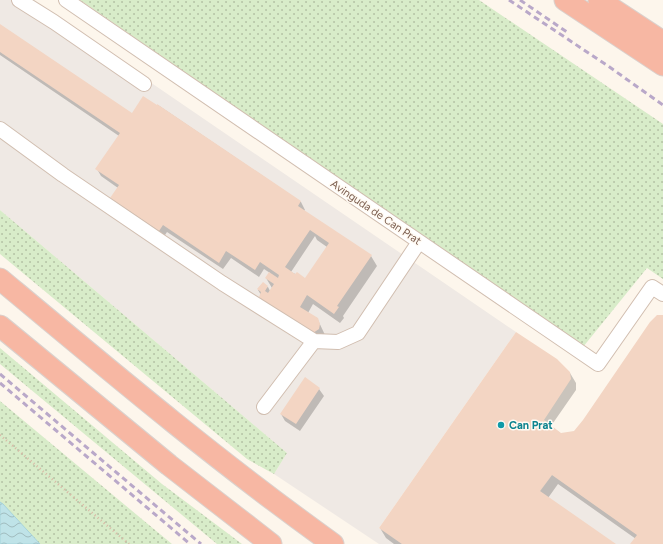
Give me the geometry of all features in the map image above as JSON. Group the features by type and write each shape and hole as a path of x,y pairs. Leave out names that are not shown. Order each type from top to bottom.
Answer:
{"highway":[{"path":"564,0 663,65"},
{"path":"599,0 663,42"},
{"path":"616,0 640,17 663,38"},
{"path":"0,279 191,437 264,494 333,544"},
{"path":"0,326 163,460 271,544"}],"street":[{"path":"19,0 54,22 144,84"},
{"name":"Avinguda de Can Prat","path":"66,0 598,364 652,287 663,294"},
{"path":"0,129 63,175 222,283 314,341 338,342 358,333 419,242"},
{"path":"264,407 314,341"}],"path":[{"path":"0,435 129,544"}],"shaded area":[{"path":"0,0 30,0 516,332 379,528 402,544 379,544 274,474 287,453 0,210"},
{"path":"552,475 651,544 502,544"}],"green space":[{"path":"80,0 479,0 663,124 663,279 647,268 583,347"},
{"path":"0,210 287,453 274,474 247,459 0,254"},
{"path":"0,348 162,484 242,544 217,544 0,364"},
{"path":"0,401 172,544 40,544 0,502"}],"water":[{"path":"0,502 3,504 40,544 0,544"}],"building":[{"path":"0,24 132,113 143,96 301,201 298,206 372,255 337,306 339,307 334,314 307,295 300,307 318,318 320,324 319,329 313,333 259,297 261,292 257,289 263,282 268,286 265,291 268,293 274,284 265,278 269,272 278,278 279,275 260,262 255,270 226,251 219,263 163,225 159,231 110,198 119,185 95,169 120,133 0,52","holes":["310,230 329,243 305,278 297,272 295,274 285,267"]},
{"name":"Can Prat","path":"657,315 663,315 663,544 630,544 637,535 552,475 540,491 616,544 402,544 379,528 516,332 557,359 570,372 571,379 544,420 561,433 574,431 583,420 650,322"},
{"path":"305,377 320,388 296,424 280,414"}],"railway":[{"path":"509,0 608,66 663,105"},
{"path":"520,0 567,32"},
{"path":"0,374 201,544"},
{"path":"0,383 190,544"}],"place":[{"name":"Can Prat","path":"501,425"}]}
